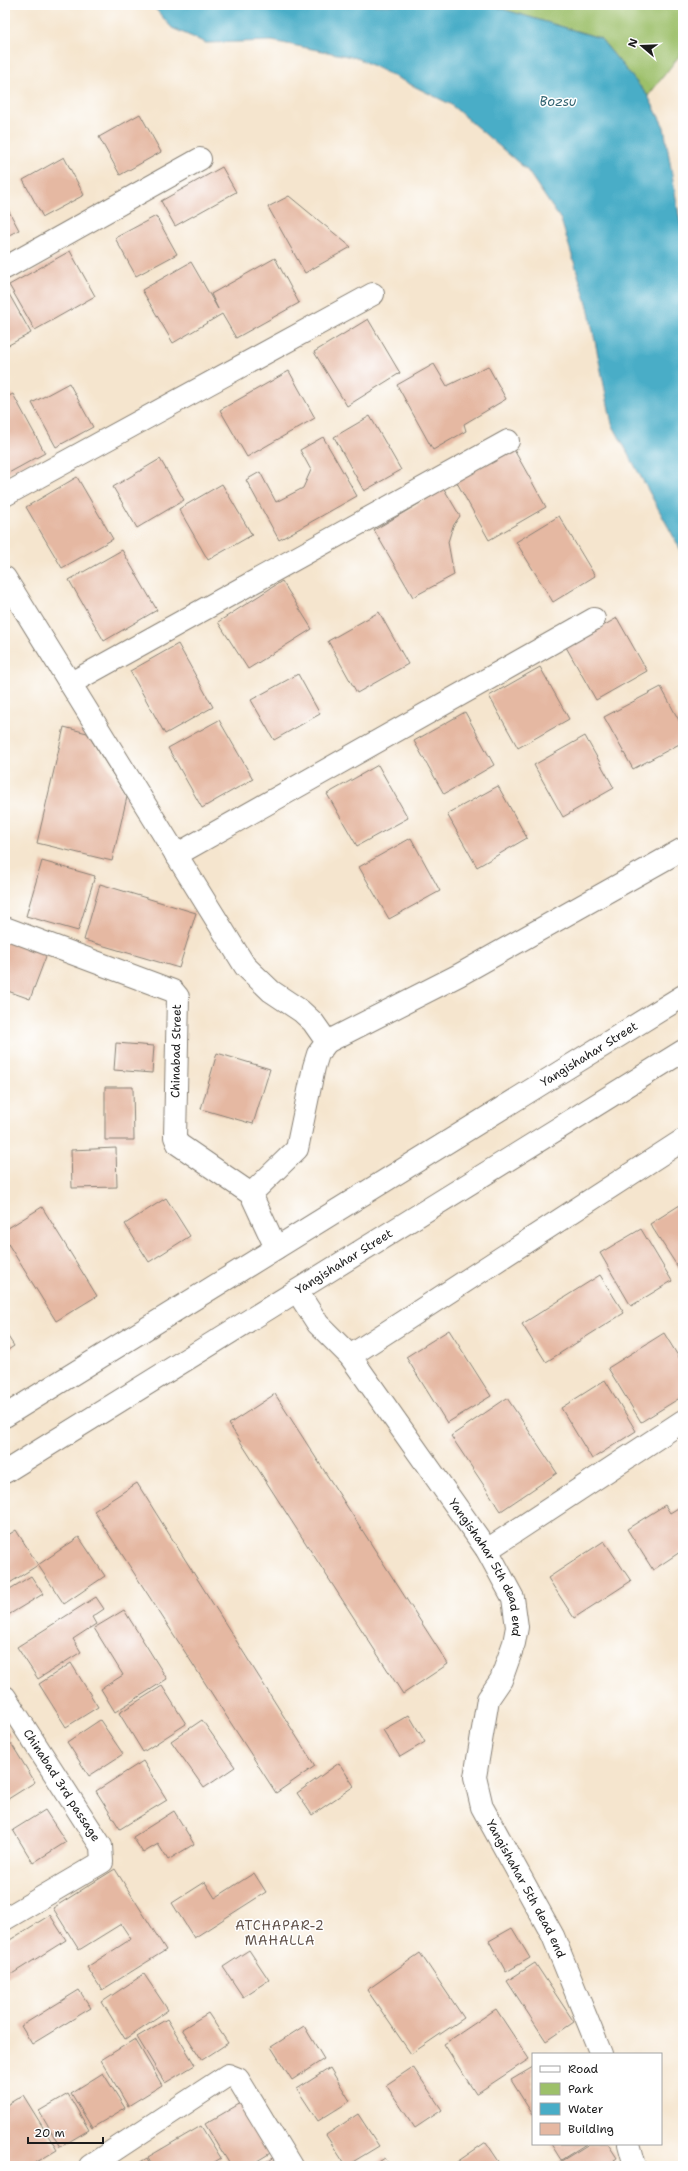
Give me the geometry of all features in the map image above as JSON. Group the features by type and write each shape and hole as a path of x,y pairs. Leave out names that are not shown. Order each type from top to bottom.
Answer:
{"street":[{"path":"5,268 200,159"},
{"path":"5,495 373,294"},
{"path":"71,683 508,441"},
{"path":"5,578 245,966 271,991 301,1011 313,1022 327,1042"},
{"path":"176,854 594,619"},
{"path":"276,1248 251,1194 297,1149 314,1067 318,1054 327,1042 460,975 683,849"},
{"name":"Chinabad Street","path":"5,928 173,991 178,997 175,1137 178,1144 251,1194"},
{"name":"Yangishahar Street","path":"5,1416 683,996"},
{"name":"Yangishahar Street","path":"6,1469 297,1291 683,1051"},
{"path":"350,1356 683,1140"},
{"name":"Yangishahar 5th dead end","path":"297,1291 318,1324 350,1356 487,1550 513,1598 517,1627 514,1643 501,1680 488,1699 475,1777 477,1792 482,1807 553,1936 601,2053"},
{"path":"487,1550 683,1422"},
{"name":"Chinabad 3rd passage","path":"5,1697 101,1846 102,1862 5,1919"},
{"path":"90,2166 228,2076 238,2079 291,2166"},
{"path":"629,2145 636,2166"}],"green space":[{"path":"489,5 683,5 683,51 648,96 600,38"}],"water":[{"name":"Bozsu","path":"152,5 489,5 600,38 648,96 664,127 683,239 683,554 612,424 588,307 561,220 527,170 450,104 357,58 272,41 206,43 172,28"}],"building":[{"path":"140,114 161,152 120,175 99,137"},
{"path":"64,157 84,195 43,217 23,180"},
{"path":"222,167 236,192 175,226 161,201"},
{"path":"289,196 351,247 305,273 268,207"},
{"path":"5,204 19,230 5,237"},
{"path":"156,216 177,254 136,276 115,238"},
{"path":"70,251 95,296 35,330 9,285"},
{"path":"275,258 299,303 236,338 222,314 173,343 142,290 191,262 218,309 211,294"},
{"path":"5,287 31,333 5,347"},
{"path":"368,319 400,373 347,406 314,352"},
{"path":"434,364 447,386 488,366 506,399 464,424 466,431 433,450 397,385"},
{"path":"289,371 315,418 247,457 220,410"},
{"path":"69,383 93,427 56,447 32,403"},
{"path":"13,394 45,453 5,475 5,398"},
{"path":"370,416 401,470 364,491 334,437"},
{"path":"323,437 357,496 279,540 246,480 260,472 276,502 303,488 311,470 300,450"},
{"path":"513,448 546,507 489,540 456,481"},
{"path":"160,459 184,500 137,528 113,487"},
{"path":"77,477 113,539 62,568 26,507"},
{"path":"222,484 252,535 208,560 179,509"},
{"path":"444,489 460,516 453,526 448,542 454,575 413,597 374,530"},
{"path":"559,516 595,576 553,602 516,542"},
{"path":"122,550 157,610 104,641 69,580"},
{"path":"282,581 312,629 248,669 218,622"},
{"path":"379,612 408,664 357,693 328,641"},
{"path":"617,618 647,671 596,700 566,647"},
{"path":"178,644 213,707 165,734 130,671"},
{"path":"540,667 569,719 518,748 489,696"},
{"path":"298,674 320,714 274,740 251,700"},
{"path":"661,687 683,728 683,742 633,769 604,717"},
{"path":"465,712 494,765 444,794 414,741"},
{"path":"219,720 253,779 202,808 168,748"},
{"path":"64,727 87,733 127,797 112,861 37,843"},
{"path":"585,736 614,788 563,817 534,765"},
{"path":"378,765 408,818 357,846 327,794"},
{"path":"498,786 527,838 477,867 447,814"},
{"path":"411,838 440,891 389,919 359,867"},
{"path":"42,861 95,876 78,931 26,916"},
{"path":"100,884 196,913 179,968 84,940"},
{"path":"5,935 48,951 30,999 5,990"},
{"path":"116,1043 154,1046 152,1073 114,1070"},
{"path":"217,1053 270,1069 253,1124 201,1109"},
{"path":"105,1087 133,1087 134,1140 105,1140"},
{"path":"116,1148 117,1187 72,1188 71,1150"},
{"path":"166,1198 190,1236 149,1262 125,1224"},
{"path":"683,1203 683,1275 650,1224"},
{"path":"42,1207 97,1296 56,1321 5,1239 5,1230"},
{"path":"641,1229 672,1281 631,1306 600,1253"},
{"path":"600,1275 624,1313 546,1362 522,1324"},
{"path":"449,1330 491,1396 447,1423 406,1357"},
{"path":"5,1332 14,1346 5,1352"},
{"path":"664,1333 683,1364 683,1396 641,1422 608,1368"},
{"path":"605,1380 636,1431 592,1459 561,1408"},
{"path":"275,1394 448,1664 403,1694 229,1424"},
{"path":"507,1398 557,1473 501,1511 451,1436"},
{"path":"137,1483 315,1766 276,1793 94,1511"},
{"path":"665,1505 670,1513 683,1505 683,1550 653,1570 627,1529"},
{"path":"16,1530 38,1565 5,1586 5,1537"},
{"path":"79,1537 105,1576 64,1604 38,1565"},
{"path":"604,1541 631,1581 574,1618 548,1578"},
{"path":"31,1576 43,1594 5,1617 5,1592"},
{"path":"96,1597 104,1609 92,1617 96,1624 73,1639 81,1652 38,1679 17,1647"},
{"path":"124,1610 167,1679 115,1712 101,1689 123,1675 94,1628"},
{"path":"71,1663 98,1707 66,1727 39,1684"},
{"path":"162,1686 186,1724 143,1752 119,1713"},
{"path":"409,1715 425,1742 400,1757 383,1730"},
{"path":"100,1720 123,1754 89,1776 67,1742"},
{"path":"202,1720 235,1767 204,1788 171,1741"},
{"path":"5,1726 11,1736 5,1740"},
{"path":"9,1740 35,1782 5,1801 5,1742"},
{"path":"143,1761 167,1800 120,1829 96,1791"},
{"path":"339,1763 354,1786 312,1815 297,1793"},
{"path":"45,1810 66,1842 33,1863 13,1830"},
{"path":"174,1811 194,1844 168,1860 158,1844 143,1853 133,1837"},
{"path":"115,1869 166,1950 102,1990 87,1967 131,1939 121,1924 79,1950 53,1908"},
{"path":"254,1873 266,1892 194,1938 172,1903 205,1882 215,1898"},
{"path":"50,1915 66,1940 7,1977 5,1974 5,1943"},
{"path":"512,1928 530,1958 506,1972 489,1941"},
{"path":"249,1950 269,1980 243,1997 223,1967"},
{"path":"420,1953 464,2018 411,2054 367,1990"},
{"path":"535,1963 574,2022 546,2041 507,1981"},
{"path":"144,1974 168,2010 125,2039 102,2002"},
{"path":"79,1990 91,2008 32,2044 21,2026"},
{"path":"496,2009 529,2059 476,2094 444,2044"},
{"path":"208,2013 228,2043 202,2060 182,2029"},
{"path":"167,2019 195,2065 165,2083 137,2037"},
{"path":"304,2026 324,2059 292,2080 271,2047"},
{"path":"135,2039 162,2085 128,2106 101,2060"},
{"path":"413,2067 442,2110 415,2128 386,2085"},
{"path":"330,2068 350,2101 318,2121 297,2089"},
{"path":"532,2068 532,2113 511,2080"},
{"path":"103,2073 125,2108 92,2128 71,2093"},
{"path":"68,2094 89,2130 60,2147 39,2111"},
{"path":"23,2095 57,2150 30,2166 5,2166 5,2106"},
{"path":"241,2103 272,2152 249,2166 231,2166 205,2124"},
{"path":"358,2114 379,2146 346,2166 326,2135"},
{"path":"201,2126 221,2158 208,2166 153,2166 148,2157"},
{"path":"486,2142 502,2166 451,2166"},
{"path":"552,2145 584,2145 561,2160"},
{"path":"587,2145 609,2145 617,2158 614,2160 618,2166 560,2166 558,2163"},
{"path":"274,2157 280,2166 259,2166"},
{"path":"147,2158 151,2166 134,2166"},
{"path":"385,2158 390,2166 372,2166"}],"district":[{"name":"ATCHAPAR-2 MAHALLA","path":"280,1932"}]}
